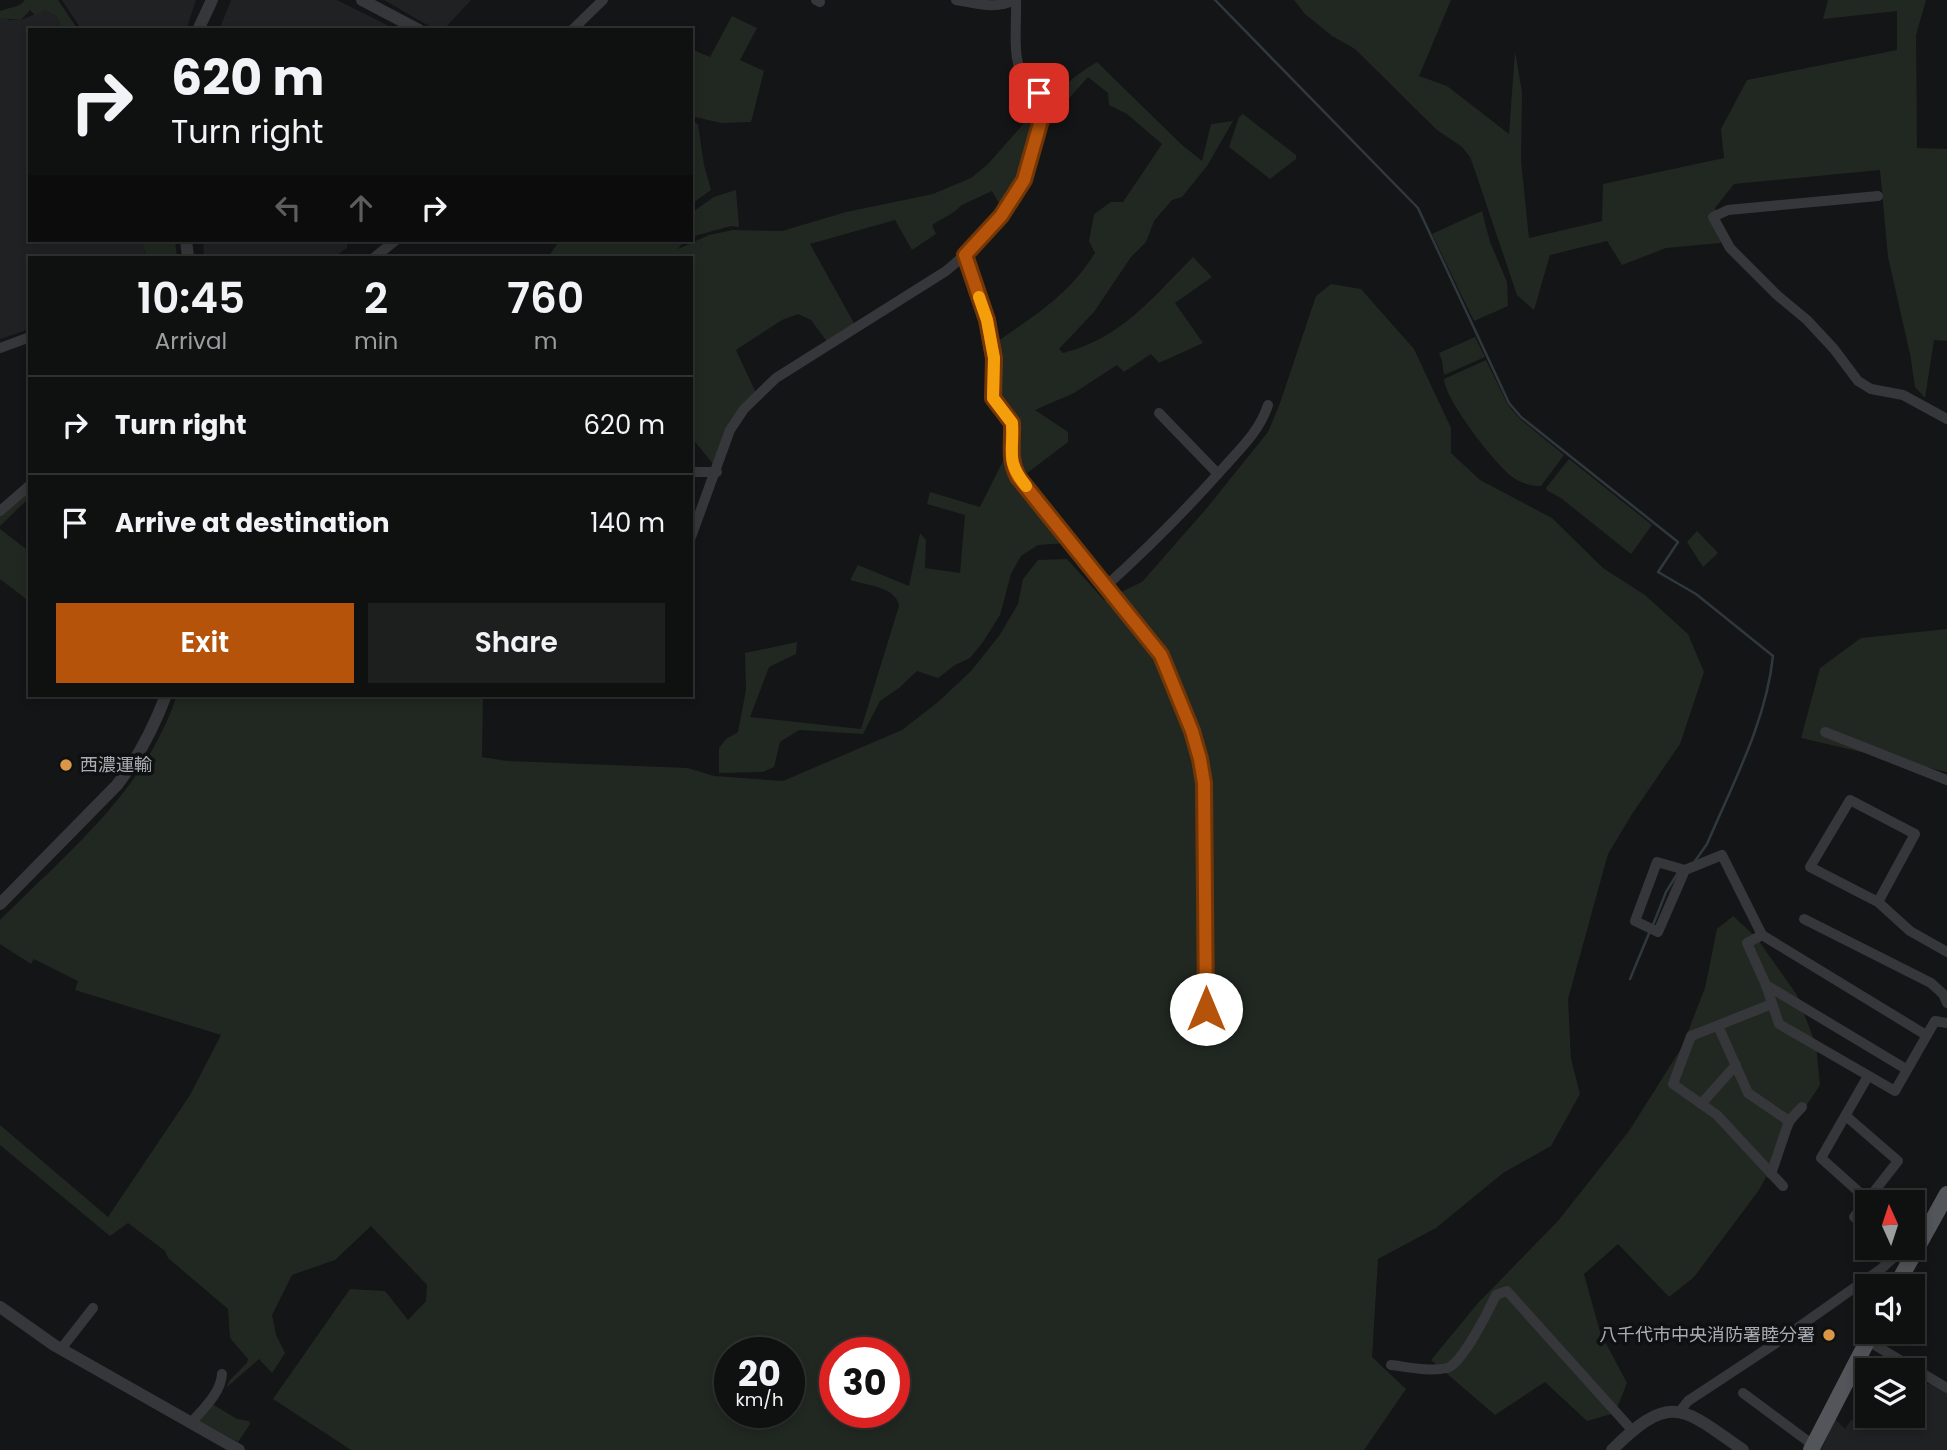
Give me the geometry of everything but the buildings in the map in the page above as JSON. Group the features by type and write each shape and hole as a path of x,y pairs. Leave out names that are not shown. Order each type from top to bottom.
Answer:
{"main road":[{"path":"1925,1231 1941,1216 1947,1194"},
{"path":"1812,1447 1866,1344"}],"street":[{"path":"199,28 212,0"},
{"path":"362,0 415,28"},
{"path":"574,28 603,0"},
{"path":"693,532 736,418 776,378 946,271 965,255 1001,216 1024,180 1045,106 1044,99 1023,76 1017,64 1015,0 1006,5 993,5 956,0"},
{"path":"1878,196 1728,210 1713,217 1730,248 1777,295 1807,320 1834,349 1858,382 1871,390 1903,395 1947,419"},
{"path":"376,256 394,242"},
{"path":"965,255 987,320 994,358 993,398 1012,423 1012,466 1161,655 1200,759 1204,783 1206,1009"},
{"path":"0,348 28,338"},
{"path":"1106,586 1160,537 1218,474 1262,424 1268,405"},
{"path":"1159,413 1218,474"},
{"path":"693,472 717,472"},
{"path":"0,511 28,487"},
{"path":"0,904 117,785 153,728 165,697"},
{"path":"1825,732 1947,780"},
{"path":"1878,902 1915,834 1850,800 1810,867 1878,902 1910,931 1947,952"},
{"path":"1685,870 1658,932 1635,921 1657,862 1685,870 1722,855 1762,935 1926,1035"},
{"path":"1804,919 1931,983 1943,994 1947,1003"},
{"path":"1762,935 1747,943 1766,985 1779,1024 1895,1091 1935,1021 1947,1023"},
{"path":"1766,985 1906,1069"},
{"path":"1772,1004 1691,1036 1673,1084 1717,1115 1783,1186"},
{"path":"1718,1026 1748,1093 1789,1121"},
{"path":"1701,1104 1736,1065"},
{"path":"1857,1190 1821,1158 1868,1076"},
{"path":"1771,1174 1789,1121 1802,1107"},
{"path":"1846,1115 1898,1161 1877,1190"},
{"path":"1680,1411 1688,1401 1776,1343 1881,1269 1888,1260"},
{"path":"1391,1366 1452,1366 1472,1340 1496,1295 1507,1291 1632,1430"},
{"path":"0,1307 61,1349 239,1450"},
{"path":"61,1349 93,1308"},
{"path":"1882,1344 1947,1388"},
{"path":"191,1423 215,1395 222,1374"},
{"path":"1743,1393 1812,1447"},
{"path":"1612,1450 1632,1430 1666,1412 1680,1411 1694,1416 1743,1450"}],"shaded area":[{"path":"25,0 58,0 77,28 62,28 57,17 45,10 35,15 30,10 21,20 0,18 0,11 20,5"},
{"path":"62,0 196,0 187,28 81,28"},
{"path":"231,0 337,0 393,28 220,28"},
{"path":"384,0 471,0 445,28 433,28"},
{"path":"1294,0 1451,0 1419,76 1447,86 1509,134 1515,51 1522,92 1521,161 1529,238 1602,221 1603,184 1724,158 1721,129 1747,80 1897,50 1897,11 1823,19 1828,0 1926,0 1916,35 1917,148 1947,149 1947,341 1934,340 1925,398 1915,387 1888,257 1880,170 1734,184 1715,208 1721,243 1666,248 1622,265 1607,241 1550,255 1534,310 1517,295 1470,157 1462,147 1437,130 1355,49 1332,36 1305,14"},
{"path":"45,10 57,17 62,28 28,28 28,242 142,242 147,256 28,256 28,330 0,339 0,18 5,16 9,20 21,20"},
{"path":"732,16 757,28 740,60 764,71 751,122 721,123 693,116 693,50 710,57"},
{"path":"1097,62 1202,161 1211,124 1233,121 1207,166 1182,197 1172,200 1154,221 1146,242 1131,257 1094,312 1059,349 1063,353 1084,346 1119,327 1135,315 1193,257 1212,277 1175,303 1203,343 1159,363 1151,354 1124,372 1117,365 1074,393 1035,410 1068,432 1068,442 1022,477 1017,466 1015,420 996,398 995,343 1050,304 1085,268 1095,253 1089,241 1094,214 1111,202 1123,202 1162,144 1127,114 1109,105 1108,93 1088,77 1064,104 1036,145 1056,96 1072,79"},
{"path":"1039,106 1041,108 1020,178 1001,207 992,191 962,205 932,225 936,234 912,250 895,220 810,244 855,325 828,343 811,320 798,314 782,320 736,350 756,393 714,465 693,439 693,256 549,256 559,242 683,242 678,249 709,235 733,230 782,231 846,212 933,194 971,178 988,164"},
{"path":"1243,114 1296,155 1296,159 1270,179 1229,147 1239,117"},
{"path":"693,122 698,124 711,190 693,203"},
{"path":"736,190 739,227 731,226 693,236 693,212 714,197"},
{"path":"1482,211 1490,242 1507,282 1508,306 1474,321 1432,234"},
{"path":"142,242 175,242 177,256 147,256"},
{"path":"203,242 348,242 347,248 335,256 204,256"},
{"path":"1331,284 1361,289 1414,349 1451,428 1451,453 1480,480 1552,518 1603,568 1645,595 1688,634 1704,672 1680,744 1608,854 1568,999 1571,1059 1580,1094 1551,1146 1503,1173 1436,1228 1378,1259 1372,1357 1406,1389 1364,1450 351,1450 273,1399 350,1289 385,1291 408,1320 426,1301 427,1285 371,1226 335,1260 292,1275 272,1315 276,1335 285,1353 272,1373 259,1359 226,1388 248,1359 230,1338 228,1309 168,1258 165,1251 128,1223 110,1236 0,1145 0,1125 108,1217 190,1095 221,1035 75,990 78,981 34,959 31,964 0,944 0,920 78,844 125,790 146,761 176,697 483,697 482,757 507,761 688,768 714,776 783,781 902,730 938,702 971,671 999,636 1018,604 1023,579 1038,560 1067,559 1104,600 1142,582 1268,432 1316,296"},
{"path":"1475,337 1485,357 1444,375 1439,353"},
{"path":"1486,360 1508,405 1520,419 1564,455 1541,486 1524,483 1506,471 1473,432 1447,389 1444,379"},
{"path":"1006,455 1016,481 1067,543 1038,545 1021,556 1011,574 1000,615 970,658 938,678 917,671 880,701 863,734 799,730 780,742 774,767 763,772 719,773 719,748 726,739 738,732 746,690 745,653 797,642 796,654 769,667 750,717 861,729 899,606 893,595 887,591 850,580 858,565 909,586 920,533 926,540 925,568 960,573 965,515 927,504 930,492 980,507"},
{"path":"1569,459 1652,525 1631,554 1546,488"},
{"path":"28,491 28,499 0,526 0,514"},
{"path":"0,529 28,550 28,600 0,579"},
{"path":"1697,531 1718,553 1703,567 1687,542"},
{"path":"1947,629 1947,772 1801,738 1820,668 1861,638"},
{"path":"1733,916 1756,937 1797,995 1816,1045 1820,1085 1795,1123 1759,1190 1694,1277 1669,1297 1618,1244 1584,1274 1600,1332 1627,1383 1615,1413 1587,1421 1545,1382 1495,1415 1431,1360 1478,1303 1558,1221 1629,1131 1682,1047 1705,988 1717,929"},
{"path":"1933,1382 1947,1390 1947,1450 1821,1450 1835,1419 1845,1429 1855,1418 1855,1428 1925,1428 1925,1385"},
{"path":"212,1404 237,1419 249,1421 250,1424 238,1442 200,1421"}],"waterway":[{"path":"1215,0 1418,208 1509,403 1521,417 1678,542 1658,572 1696,594 1773,656 1763,705 1747,752 1707,844 1695,861"},
{"path":"1653,925 1666,892 1679,871"},
{"path":"1630,979 1650,931"}],"slow traffic":[{"path":"979,297 987,320 994,358 993,398 1012,423 1012,466 1026,486"}],"place":[{"name":"西濃運輸","path":"66,765"},
{"name":"八千代市中央消防署睦分署","path":"1829,1335"}],"route":[{"path":"1039,93 1045,106 1024,180 1001,216 965,255 987,320 994,358 993,398 1012,423 1012,466 1161,655 1192,731 1204,783 1206,1009"}]}
